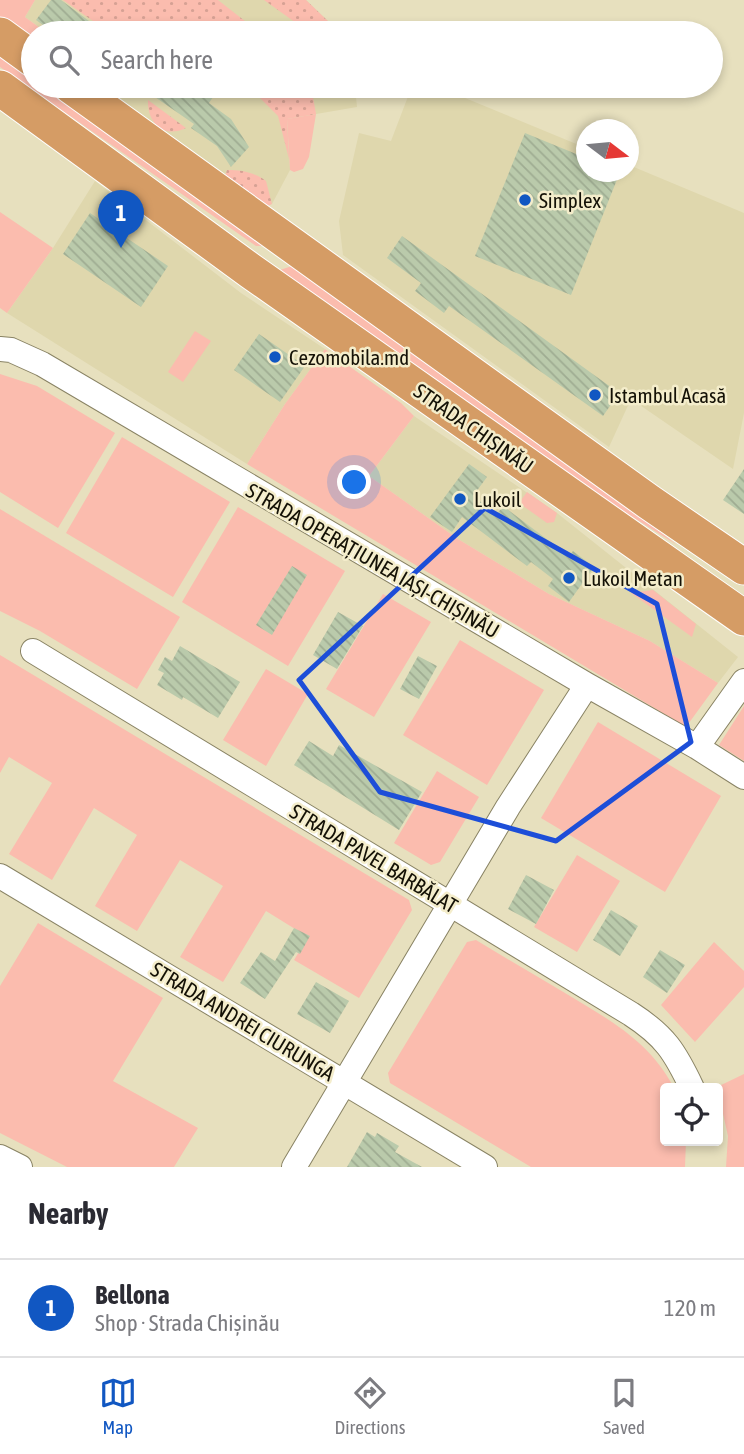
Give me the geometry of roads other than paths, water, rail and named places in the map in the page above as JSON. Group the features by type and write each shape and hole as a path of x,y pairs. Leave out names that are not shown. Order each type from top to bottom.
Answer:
{"highway":[{"name":"STRADA CHIȘINĂU","path":"0,88 252,272 744,618"},
{"name":"STRADA CHIȘINĂU","path":"88,98 649,502 744,567"},
{"path":"252,272 294,246"}],"street":[{"name":"STRADA OPERAȚIUNEA IAȘI-CHIȘINĂU","path":"0,349 11,350 42,364 744,777"},
{"name":"STRADA PAVEL BARBĂLAT","path":"33,651 654,1029 670,1048 689,1083"},
{"path":"697,747 744,681"},
{"path":"294,1167 508,807 587,685"},
{"name":"STRADA ANDREI CIURUNGA","path":"0,876 485,1167"},
{"path":"0,1157 20,1167"}],"place":[{"name":"Simplex","path":"525,200"},
{"name":"Bellona","path":"121,248"},
{"name":"Cezomobila.md","path":"275,357"},
{"name":"Istambul Acasă","path":"595,395"},
{"name":"Lukoil","path":"460,499"},
{"name":"Lukoil Metan","path":"569,578"}]}
